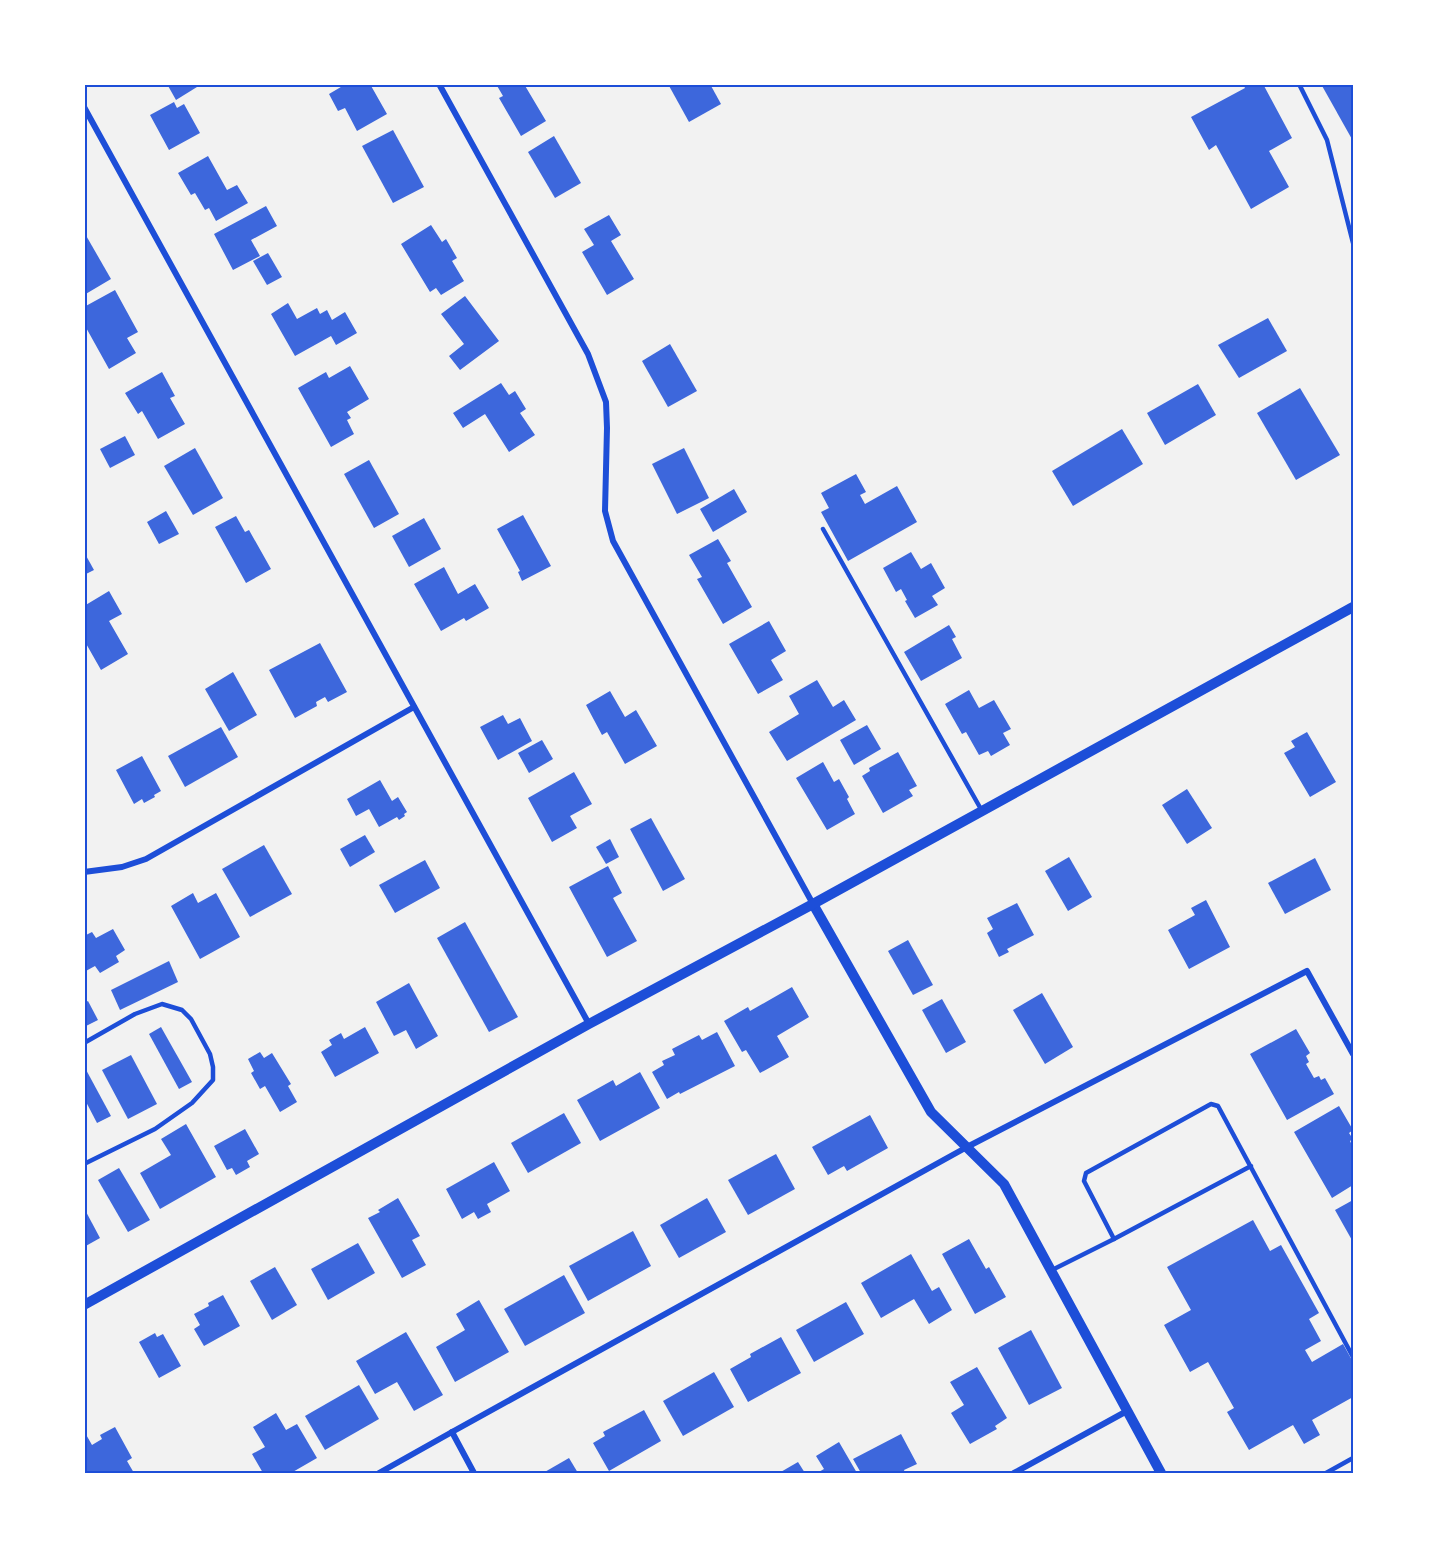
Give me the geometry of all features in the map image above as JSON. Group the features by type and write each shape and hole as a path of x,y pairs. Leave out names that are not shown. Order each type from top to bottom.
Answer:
{"street":[{"path":"439,84 588,354 606,402 605,511 613,541 813,904 931,1112 1004,1184 1161,1473"},
{"path":"84,108 589,1024"},
{"path":"84,1305 589,1024 813,904 1353,607"},
{"path":"84,872 122,867 146,859 414,707"},
{"path":"379,1473 967,1147 1307,971 1353,1054"},
{"path":"1014,1473 1127,1411"},
{"path":"452,1432 474,1473"}],"lane":[{"path":"1299,84 1327,140 1353,243"},
{"path":"823,529 982,811"},
{"path":"84,1043 135,1014 162,1004 182,1010 191,1019 210,1054 213,1080 192,1103 155,1129 84,1164"},
{"path":"1114,1239 1084,1181 1086,1173 1211,1104 1218,1106 1353,1357"},
{"path":"1051,1271 1251,1166"},
{"path":"1326,1473 1353,1458"}],"building":[{"path":"167,84 195,84 197,87 176,100"},
{"path":"346,84 370,84 387,114 357,131 345,108 338,111 329,94"},
{"path":"496,84 524,84 546,121 521,136 499,98 503,96"},
{"path":"668,84 710,84 721,104 689,122"},
{"path":"1243,84 1263,84 1292,138 1269,151 1289,187 1251,209 1216,145 1209,150 1191,117 1245,88"},
{"path":"1321,84 1353,84 1353,141"},
{"path":"174,102 177,108 184,104 200,133 169,150 150,115"},
{"path":"393,130 424,187 393,203 362,146"},
{"path":"554,136 581,183 555,198 528,152"},
{"path":"208,156 227,190 237,185 248,203 216,221 209,208 205,210 195,193 191,195 178,173"},
{"path":"266,206 277,226 251,240 260,256 233,270 214,234"},
{"path":"609,215 621,235 611,241 634,279 607,295 582,252 594,245 584,229"},
{"path":"431,225 442,242 446,239 457,258 452,261 464,281 441,295 436,288 430,292 401,244"},
{"path":"84,232 111,279 84,295"},
{"path":"268,253 282,277 267,285 253,261"},
{"path":"115,290 138,332 127,338 136,353 109,369 84,324 84,307"},
{"path":"465,296 499,341 460,370 449,356 464,344 441,314"},
{"path":"288,303 297,319 317,308 320,314 327,310 332,320 345,312 357,333 336,345 331,336 295,356 271,314"},
{"path":"1268,318 1287,351 1239,378 1218,345"},
{"path":"670,344 697,391 668,407 642,361"},
{"path":"350,366 369,399 347,412 351,418 347,420 354,434 331,447 298,388 326,372 329,378"},
{"path":"162,372 175,396 170,398 185,424 158,439 142,411 138,414 125,393"},
{"path":"501,383 509,395 515,391 526,409 520,413 535,435 509,452 485,414 463,428 453,413"},
{"path":"1198,384 1216,415 1165,445 1147,413"},
{"path":"1300,388 1340,455 1296,480 1257,413"},
{"path":"1122,429 1143,464 1073,506 1052,471"},
{"path":"125,436 135,455 110,468 100,449"},
{"path":"195,448 223,498 193,515 164,466"},
{"path":"684,448 709,498 677,514 652,464"},
{"path":"369,460 399,514 374,528 344,474"},
{"path":"856,474 866,492 860,495 865,504 897,486 917,522 848,561 821,512 829,508 821,493"},
{"path":"734,489 747,512 713,532 700,509"},
{"path":"166,511 179,534 159,544 147,522"},
{"path":"523,515 551,566 522,581 518,572 520,571 497,529"},
{"path":"236,516 245,532 249,530 271,569 246,583 215,527"},
{"path":"424,518 441,549 409,567 392,536"},
{"path":"718,539 731,561 727,563 752,607 723,624 697,579 702,577 689,555"},
{"path":"84,552 94,570 84,575"},
{"path":"911,552 921,569 931,563 945,588 932,596 938,605 915,618 901,589 896,592 883,568"},
{"path":"444,567 458,594 475,584 489,608 441,631 414,584"},
{"path":"109,591 122,614 109,621 128,654 101,670 84,640 84,606"},
{"path":"769,621 786,651 771,660 783,680 758,694 729,644"},
{"path":"949,625 956,637 952,639 962,658 921,681 904,652"},
{"path":"320,643 347,692 328,702 325,697 316,702 317,706 295,718 269,670"},
{"path":"233,672 257,715 229,731 205,689"},
{"path":"817,680 833,707 844,700 856,720 787,761 769,732 799,714 789,696"},
{"path":"969,690 979,708 994,700 1011,729 1003,733 1010,745 991,756 988,751 979,755 966,732 962,734 945,704"},
{"path":"610,691 625,717 636,710 657,746 625,764 607,732 602,735 586,705"},
{"path":"503,715 508,724 520,718 532,741 498,760 480,727"},
{"path":"867,725 881,749 854,765 840,740"},
{"path":"221,727 238,757 185,787 168,756"},
{"path":"1307,732 1336,782 1310,797 1284,753 1295,747 1291,741"},
{"path":"542,740 553,759 529,773 518,753"},
{"path":"898,752 917,786 909,790 913,796 883,813 862,776 870,771 869,768"},
{"path":"142,756 161,791 144,803 142,799 134,804 116,770"},
{"path":"823,762 834,782 839,779 855,814 827,830 796,778"},
{"path":"574,772 592,804 570,816 577,828 552,842 528,798"},
{"path":"380,780 392,801 398,797 407,812 399,820 397,817 379,827 369,809 356,816 347,799"},
{"path":"1187,789 1212,828 1187,844 1162,805"},
{"path":"651,818 685,879 663,891 630,829"},
{"path":"365,835 375,852 350,867 340,849"},
{"path":"610,839 619,857 606,864 596,847"},
{"path":"264,845 292,894 250,917 222,869"},
{"path":"1069,857 1092,897 1068,911 1045,871"},
{"path":"1315,858 1331,890 1285,914 1268,883"},
{"path":"425,860 440,888 395,913 379,885"},
{"path":"608,866 622,893 613,898 637,941 607,957 569,887"},
{"path":"193,893 198,903 216,893 240,937 200,959 171,906"},
{"path":"1206,900 1230,947 1189,969 1168,930 1195,915 1191,908"},
{"path":"1017,903 1034,935 1007,949 1009,952 999,957 987,933 993,929 987,918"},
{"path":"465,922 518,1017 489,1032 437,938"},
{"path":"113,929 125,950 116,956 119,962 100,973 95,966 84,972 84,936 92,932 96,938"},
{"path":"908,940 933,985 913,995 888,951"},
{"path":"169,961 178,982 120,1010 111,990"},
{"path":"409,983 438,1036 416,1049 406,1030 394,1036 376,1002"},
{"path":"792,987 809,1017 777,1036 789,1057 760,1073 746,1050 742,1052 724,1021 748,1007 750,1011"},
{"path":"1042,993 1073,1047 1045,1064 1013,1010"},
{"path":"942,999 966,1042 946,1053 922,1010"},
{"path":"88,1001 98,1020 84,1027 84,1003"},
{"path":"161,1027 192,1082 179,1089 149,1034"},
{"path":"365,1027 379,1053 335,1077 321,1052 332,1045 329,1040 341,1033 344,1039"},
{"path":"1296,1029 1310,1053 1306,1056 1309,1062 1306,1064 1314,1078 1319,1076 1321,1080 1325,1078 1334,1094 1287,1120 1250,1054"},
{"path":"717,1032 735,1066 667,1099 652,1072 664,1065 662,1061 675,1055 672,1049 699,1035 702,1040"},
{"path":"260,1052 264,1058 272,1053 291,1084 288,1086 297,1102 280,1112 265,1086 260,1089 251,1073 254,1071 248,1059"},
{"path":"131,1055 157,1104 128,1119 102,1070"},
{"path":"84,1066 111,1116 97,1123 84,1098"},
{"path":"640,1072 660,1108 600,1141 577,1100 613,1080 616,1086"},
{"path":"1339,1106 1353,1130 1349,1133 1353,1139 1350,1141 1353,1147 1353,1185 1332,1198 1294,1132"},
{"path":"564,1113 581,1143 528,1173 511,1143"},
{"path":"870,1115 888,1148 847,1171 844,1166 828,1175 812,1147"},
{"path":"186,1124 216,1177 160,1209 140,1173 171,1155 161,1139"},
{"path":"245,1129 259,1154 247,1161 250,1167 236,1175 232,1168 227,1170 214,1146"},
{"path":"776,1154 795,1189 748,1215 728,1180"},
{"path":"494,1162 510,1191 487,1204 491,1212 478,1219 474,1212 462,1219 446,1189"},
{"path":"119,1168 150,1220 128,1232 98,1180"},
{"path":"398,1198 420,1236 412,1240 426,1265 402,1278 368,1218"},
{"path":"707,1198 726,1232 679,1258 660,1225"},
{"path":"1353,1200 1353,1242 1335,1210"},
{"path":"84,1208 100,1238 84,1247"},
{"path":"1253,1220 1270,1251 1281,1245 1319,1313 1309,1319 1321,1341 1305,1350 1312,1362 1343,1344 1353,1362 1353,1397 1312,1420 1320,1435 1304,1444 1293,1425 1249,1450 1227,1412 1234,1408 1208,1362 1190,1372 1164,1325 1191,1310 1167,1267"},
{"path":"633,1231 651,1266 588,1301 569,1266"},
{"path":"969,1239 986,1269 989,1267 1006,1297 975,1314 942,1254"},
{"path":"358,1243 375,1273 328,1300 311,1269"},
{"path":"911,1254 932,1291 939,1287 952,1310 929,1324 914,1299 881,1318 861,1283"},
{"path":"275,1267 297,1305 272,1320 250,1281"},
{"path":"564,1275 585,1313 525,1346 504,1309"},
{"path":"223,1295 240,1326 204,1346 194,1329 200,1325 194,1314"},
{"path":"479,1300 509,1352 455,1382 436,1347 465,1330 456,1314"},
{"path":"846,1302 864,1334 814,1362 796,1330"},
{"path":"1031,1330 1062,1388 1029,1405 998,1348"},
{"path":"406,1332 443,1395 414,1411 397,1382 375,1394 356,1361"},
{"path":"155,1333 157,1337 163,1334 181,1366 159,1378 139,1342"},
{"path":"781,1337 801,1373 748,1402 730,1369 751,1357 750,1354"},
{"path":"977,1367 1007,1418 995,1426 997,1429 970,1444 951,1413 964,1405 950,1382"},
{"path":"714,1372 734,1407 683,1436 663,1401"},
{"path":"359,1385 379,1419 325,1450 305,1416"},
{"path":"644,1410 661,1441 609,1471 593,1443 605,1436 603,1432"},
{"path":"276,1413 286,1430 297,1424 317,1458 291,1473 263,1473 252,1454 265,1447 253,1427"},
{"path":"115,1427 132,1458 127,1461 134,1473 84,1473 84,1431 92,1445 102,1439 100,1435"},
{"path":"901,1434 917,1464 904,1470 905,1473 861,1473 853,1459"},
{"path":"839,1442 857,1473 817,1473 824,1469 816,1456"},
{"path":"569,1458 578,1473 543,1473"},
{"path":"798,1462 805,1473 779,1473"}]}
